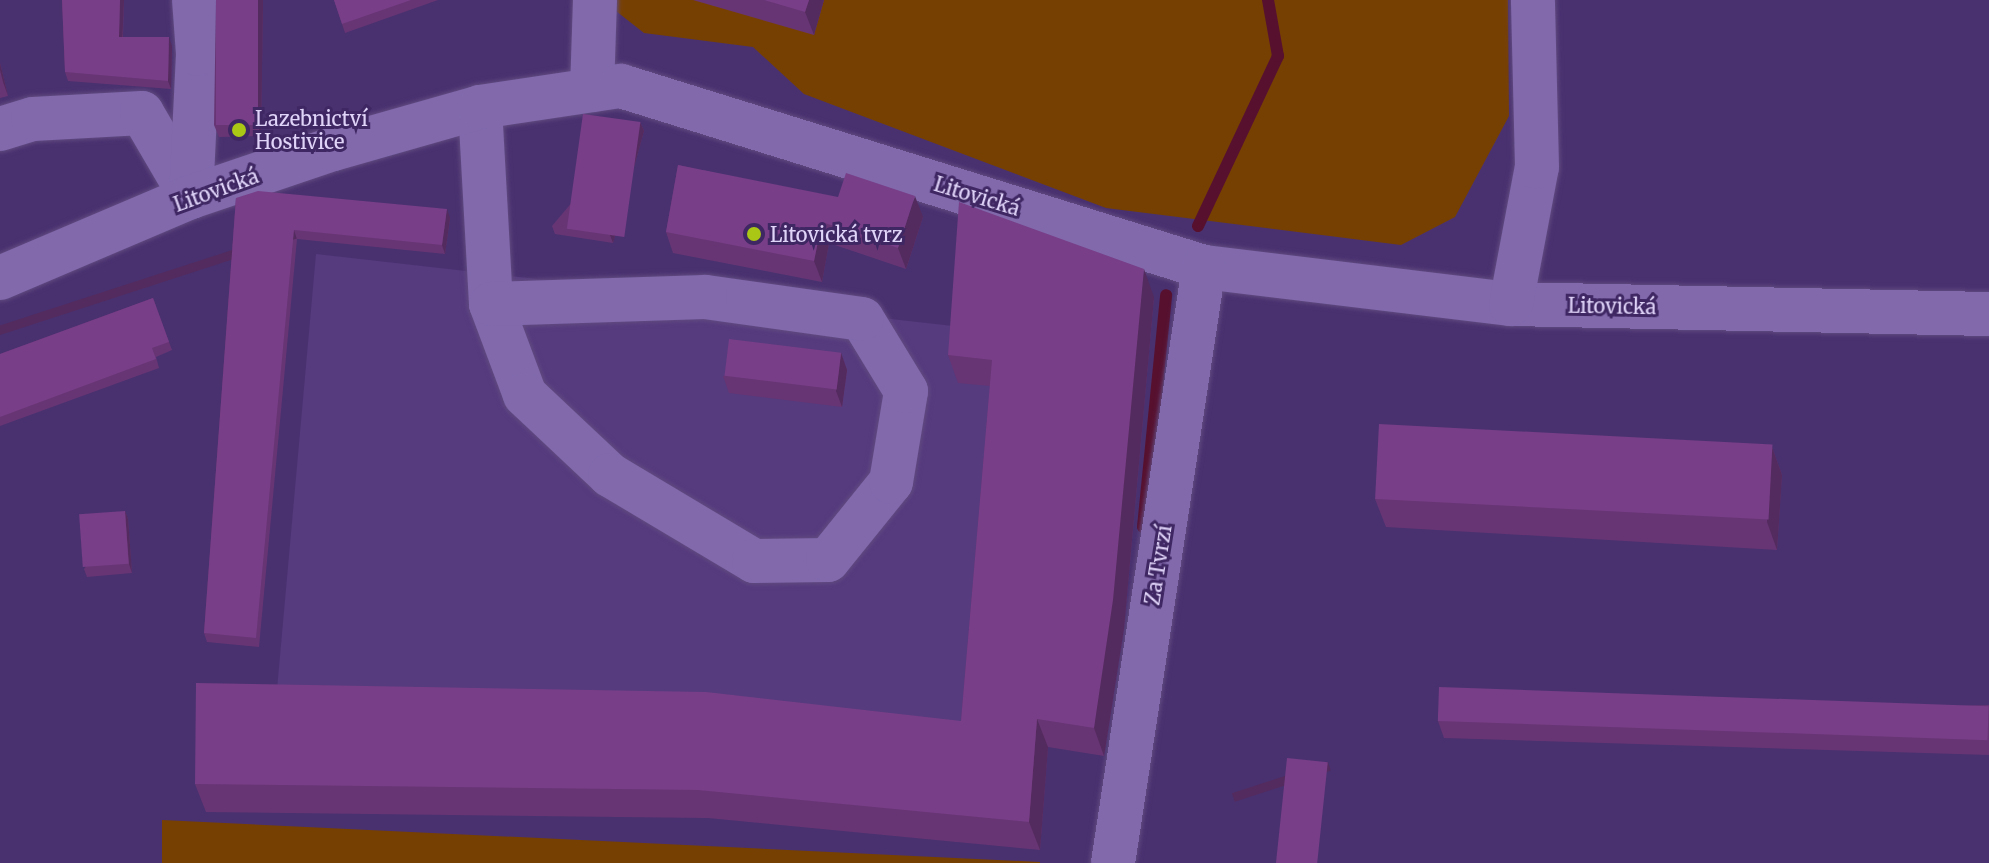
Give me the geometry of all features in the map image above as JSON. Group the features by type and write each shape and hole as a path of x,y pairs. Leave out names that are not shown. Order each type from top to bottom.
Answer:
{"street":[{"path":"191,197 198,54 194,0"},
{"path":"592,90 595,0"},
{"path":"1511,304 1537,167 1533,0"},
{"name":"Litovická","path":"0,278 191,197 480,107 621,86 1204,267 1511,304 1989,314"},
{"path":"480,107 491,304 525,395 610,475 754,561 828,560 891,482 906,391 862,319 705,297 491,304"},
{"path":"0,129 33,119 142,113 191,197"},
{"name":"Za Tvrzí","path":"1113,863 1204,267"}],"shaded area":[{"path":"616,0 1508,0 1509,116 1455,217 1401,245 1106,208 804,94 753,47 644,33 616,11"},
{"path":"316,254 962,327 1002,388 971,749 275,712"},
{"path":"162,820 1040,862 1040,863 162,863"}],"building":[{"path":"62,0 120,0 119,37 169,37 168,81 65,72"},
{"path":"216,0 258,0 258,125 216,125"},
{"path":"334,0 411,0 342,24"},
{"path":"764,0 809,0 805,12"},
{"path":"583,114 640,122 624,237 567,229"},
{"path":"678,165 838,197 846,173 915,196 898,248 822,222 814,261 666,232"},
{"path":"258,191 447,209 442,245 294,230 256,638 204,633 236,198"},
{"path":"959,202 1144,269 1113,600 1094,728 1037,719 1029,822 698,790 195,784 196,683 706,692 961,721 992,360 948,355"},
{"path":"153,298 169,342 152,348 156,359 0,417 0,354"},
{"path":"729,339 841,353 837,389 724,376"},
{"path":"1379,424 1772,445 1769,520 1375,499"},
{"path":"125,511 129,564 83,567 79,514"},
{"path":"1439,687 1989,706 1987,740 1438,721"},
{"path":"1287,758 1328,762 1317,863 1276,863"}],"waterway":[{"path":"1198,226 1278,56 1268,0"},
{"path":"1143,527 1166,295"}],"place":[{"name":"Lazebnictví Hostivice","path":"239,130"},
{"name":"Litovická tvrz","path":"754,234"}]}
